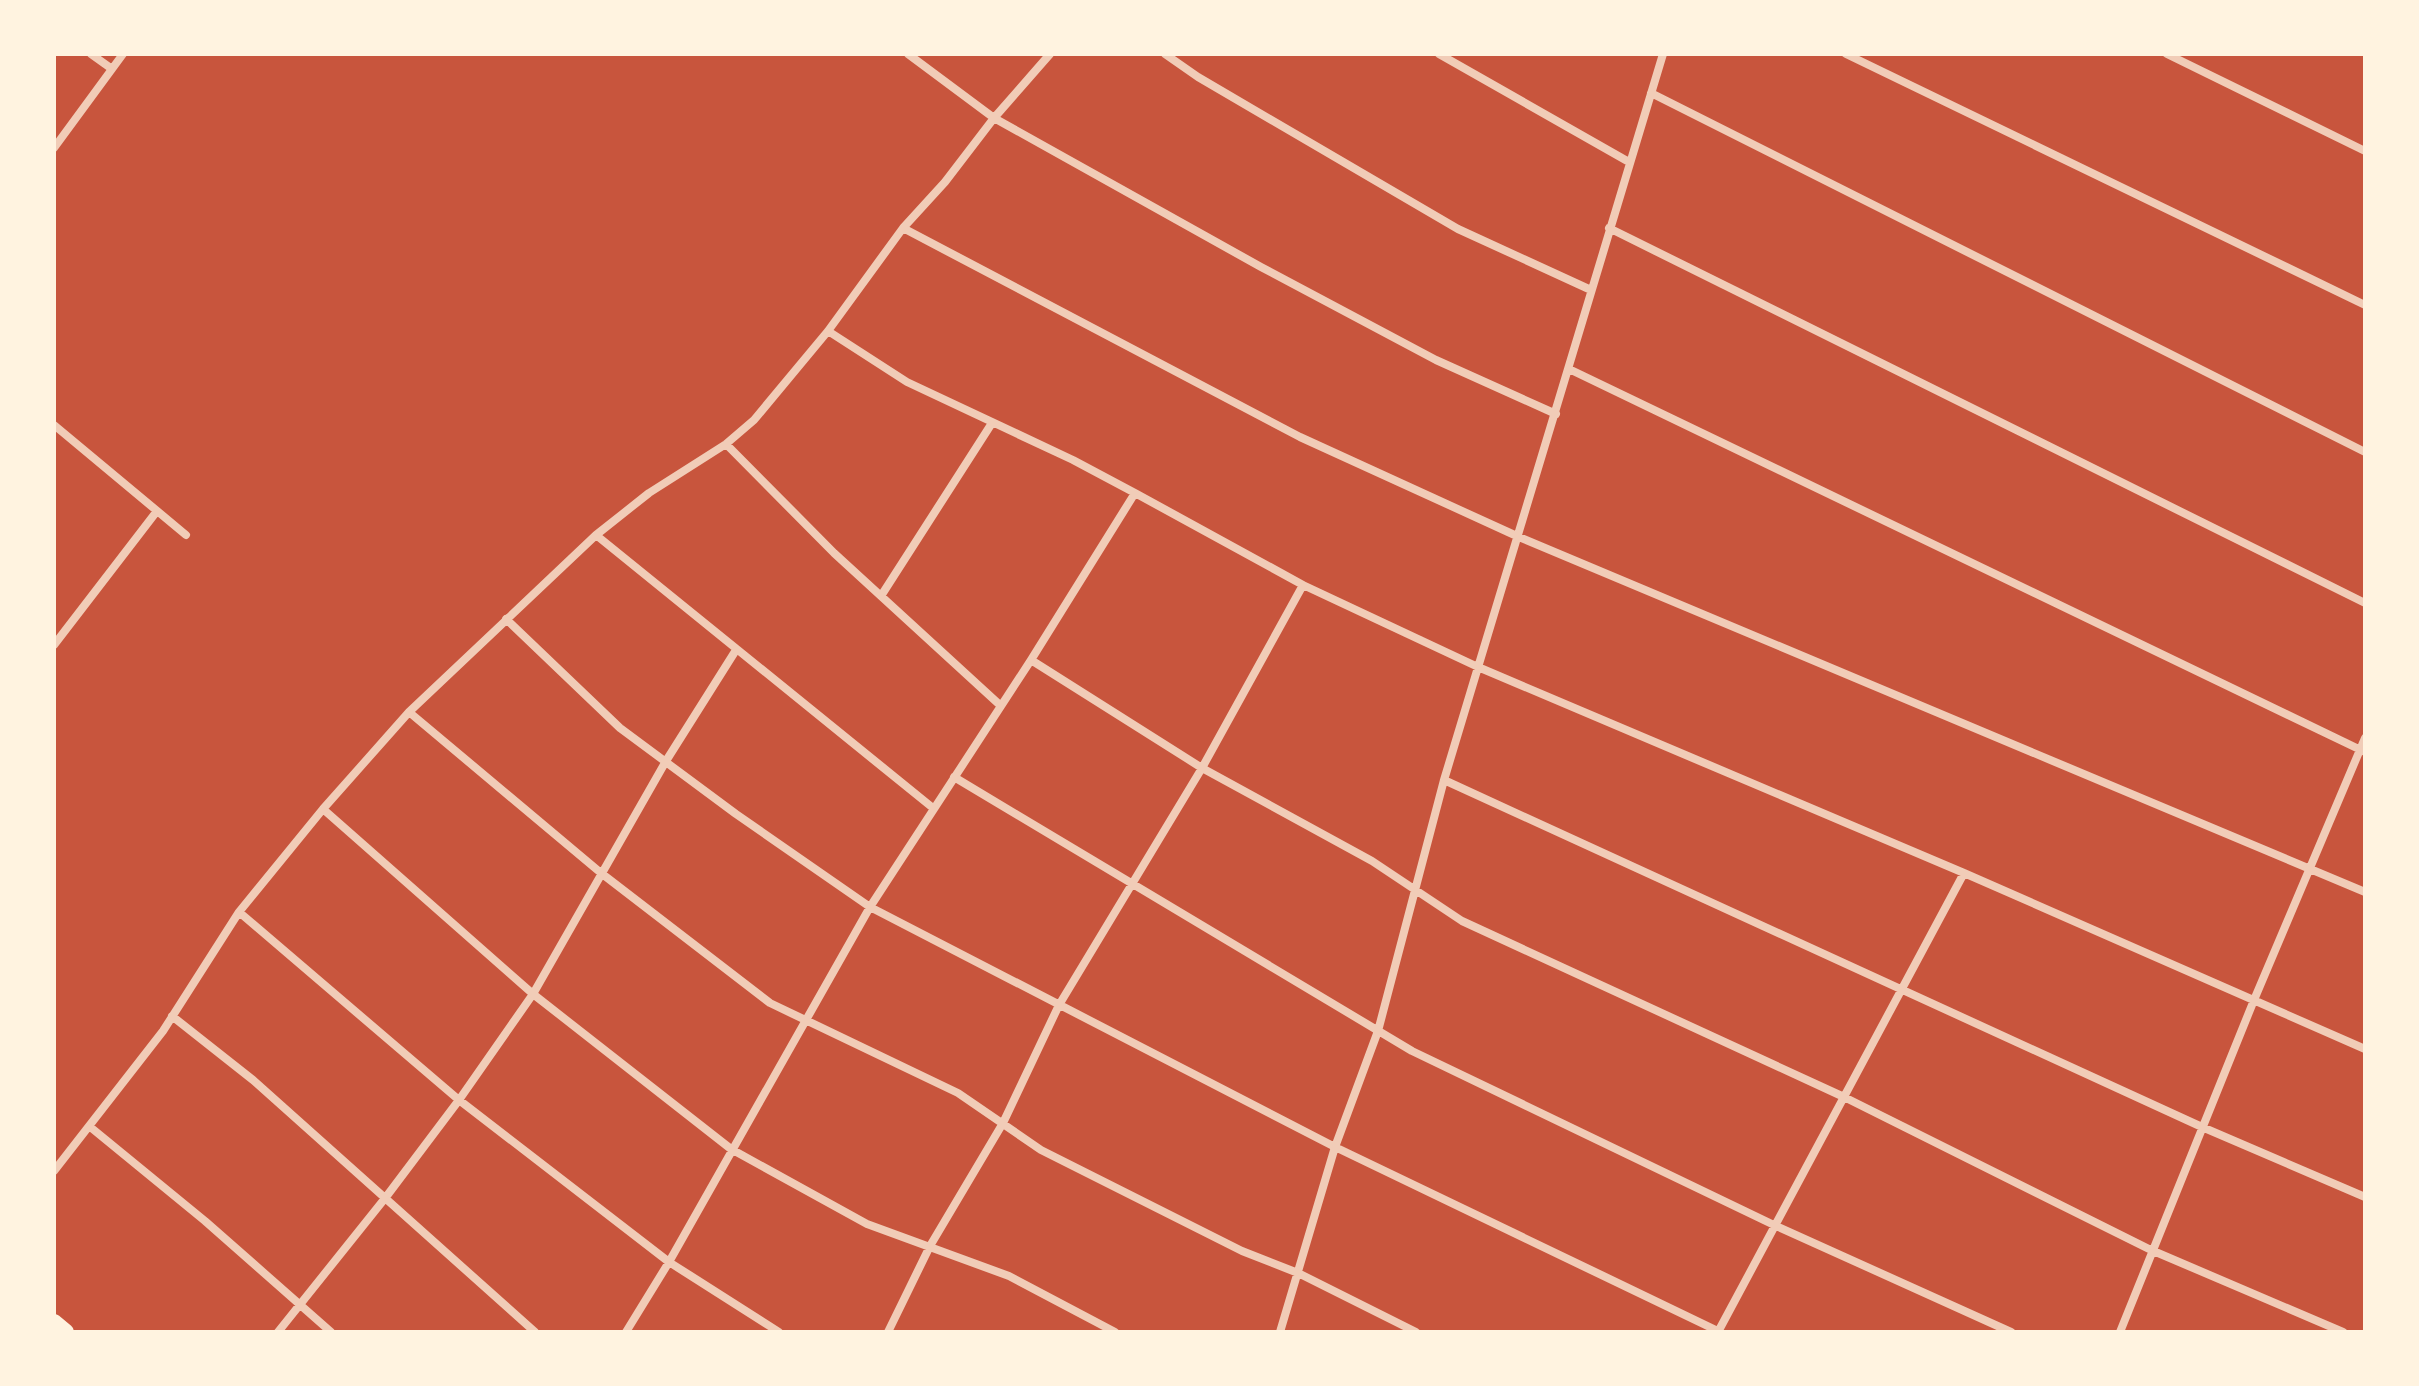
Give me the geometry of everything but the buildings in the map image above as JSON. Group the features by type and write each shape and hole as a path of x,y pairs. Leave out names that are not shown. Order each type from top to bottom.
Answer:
{"main road":[{"path":"54,1322 66,1332"}],"street":[{"path":"91,54 112,69"},
{"path":"54,148 123,54"},
{"path":"908,54 994,118 1261,267 1409,346 1556,414"},
{"path":"54,1171 172,1016 239,912 323,809 409,712 596,535 649,493 726,444 754,420 828,331 903,228 1050,54"},
{"path":"1165,54 1198,77 1458,229 1591,290"},
{"path":"1439,54 1629,162"},
{"path":"1280,1332 1335,1147 1378,1031 1444,780 1663,54"},
{"path":"1846,54 2365,305"},
{"path":"2167,54 2365,151"},
{"path":"1651,93 2365,452"},
{"path":"903,228 1300,437 1519,537 2365,892"},
{"path":"1609,228 2365,603"},
{"path":"828,331 907,382 1073,460 1303,585 1478,667 1964,873 2365,1049"},
{"path":"1569,369 2363,751"},
{"path":"881,596 992,423"},
{"path":"54,425 186,535"},
{"path":"726,444 834,553 1001,706"},
{"path":"626,1332 669,1262 870,907 1031,660 1135,493"},
{"path":"54,645 157,511"},
{"path":"596,535 933,808"},
{"path":"903,1332 890,1329 930,1246 1003,1123 1059,1005 1202,768 1303,585"},
{"path":"506,619 620,728 870,907 1335,1147 1719,1332 1964,873"},
{"path":"278,1332 386,1197 533,994 666,761 736,650"},
{"path":"1031,660 1202,768 1372,861 1415,893 1462,921 1844,1097 2151,1250 2343,1332"},
{"path":"409,712 601,873 770,1003 958,1093 1055,1157 1242,1251 1298,1273 1416,1332"},
{"path":"2120,1332 2254,1000 2363,751 2365,738"},
{"path":"954,777 1412,1051 1774,1225 2011,1332"},
{"path":"1444,780 2202,1127 2365,1197"},
{"path":"323,809 533,994 731,1149 867,1224 1009,1276 1115,1332"},
{"path":"239,912 459,1100 669,1262 779,1332"},
{"path":"172,1016 253,1080 535,1332"},
{"path":"89,1126 205,1221 331,1332"}]}
